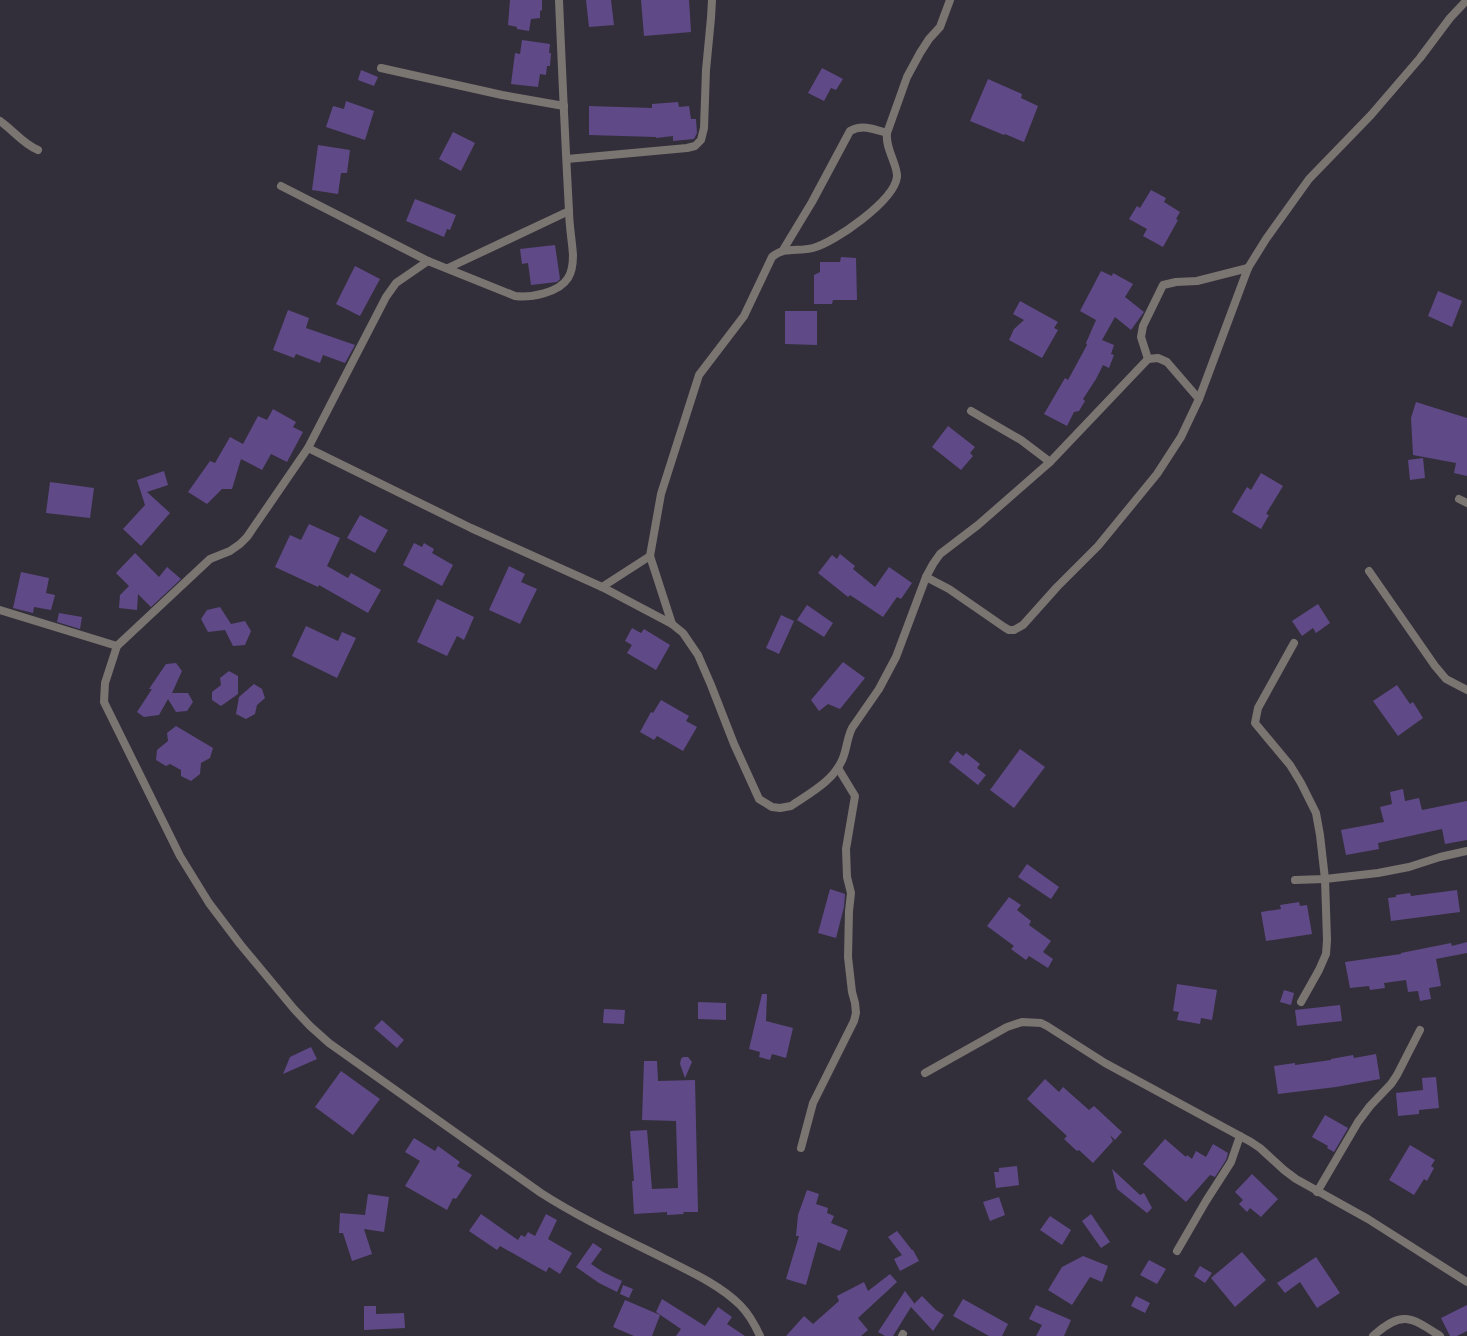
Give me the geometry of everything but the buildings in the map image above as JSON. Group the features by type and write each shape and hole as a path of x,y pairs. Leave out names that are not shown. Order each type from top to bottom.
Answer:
{"street":[{"path":"281,186 428,261 515,296 534,296 561,285 570,275 573,256 569,211 559,0"},
{"path":"567,159 687,148 695,146 701,140 704,128 706,70 712,18 712,0"},
{"path":"672,624 650,556 660,494 699,375 744,316 772,257 783,250 813,248 824,244 848,229 880,205 891,192 897,176 886,141 887,133 907,76 929,39 940,27 950,0"},
{"path":"926,577 949,589 1009,630 1018,629 1098,546 1157,474 1181,437 1200,399 1248,268 1266,239 1309,179 1371,115 1420,58 1450,18 1467,0"},
{"path":"381,68 502,95 564,106"},
{"path":"0,121 29,146 38,150"},
{"path":"783,250 812,202 850,131 856,128 868,128 887,133"},
{"path":"448,268 569,211"},
{"path":"428,261 396,283 386,296 308,448 247,537 240,544 230,550 210,559 117,646 106,683 104,702 180,856 209,903 240,944 294,1010 310,1026 329,1043 419,1108 564,1208 695,1274 723,1291 740,1305 751,1318 760,1336"},
{"path":"1148,359 1141,337 1143,326 1163,285 1176,282 1197,281 1248,268"},
{"path":"308,448 471,528 602,587 672,624 683,633 698,655 734,744 759,799 772,807 780,808 791,806 829,779 838,768 845,753 848,735 879,689 896,657 926,577 940,554 978,525 1050,462 1148,359 1158,358 1166,362 1200,399"},
{"path":"971,411 1021,440 1050,462"},
{"path":"1459,499 1467,503"},
{"path":"602,587 650,556"},
{"path":"1369,571 1435,666 1446,679 1467,690"},
{"path":"0,610 117,646"},
{"path":"1294,643 1258,708 1255,723 1290,765 1301,783 1316,813 1320,835 1325,879 1326,954 1319,970 1300,1002"},
{"path":"801,1148 813,1103 854,1021 856,1013 856,1003 852,992 848,957 849,911 852,893 847,877 846,849 855,796 838,768"},
{"path":"1295,880 1378,874 1410,867 1440,857 1467,851"},
{"path":"925,1073 1007,1027 1022,1022 1041,1023 1105,1063 1260,1148 1284,1170 1317,1192 1368,1219 1467,1282"},
{"path":"1317,1192 1358,1122 1370,1106 1391,1084 1420,1030"},
{"path":"1177,1251 1231,1162 1240,1136"},
{"path":"1373,1336 1386,1325 1403,1319 1411,1319 1419,1322 1440,1336"}]}
